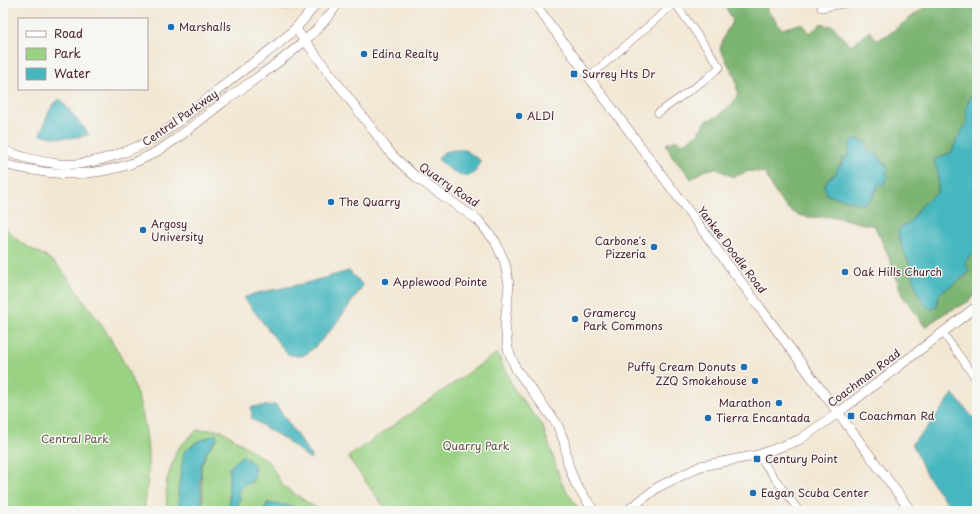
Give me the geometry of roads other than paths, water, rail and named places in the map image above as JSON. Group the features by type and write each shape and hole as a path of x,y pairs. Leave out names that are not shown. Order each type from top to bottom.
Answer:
{"street":[{"path":"284,3 302,5 307,3"},
{"name":"Central Parkway","path":"3,150 15,155 60,164 90,162 133,148 163,133 296,29 316,3"},
{"name":"Central Parkway","path":"3,164 32,171 75,175 103,171 140,160 171,142 305,40 330,16 338,3"},
{"name":"Yankee Doodle Road","path":"534,3 911,511"},
{"path":"589,77 675,3 720,67 706,79 658,113"},
{"path":"821,8 848,3"},
{"name":"Quarry Road","path":"296,29 392,155 406,170 468,212 486,228 495,241 505,263 508,285 505,324 508,349 516,369 557,424 564,441 568,464 576,485 594,511"},
{"name":"Coachman Road","path":"627,511 658,487 701,466 758,455 799,440 838,413 977,306"},
{"path":"942,333 977,380"},
{"path":"758,455 799,511"}],"water":[{"path":"977,84 977,254 973,254 965,261 969,270 967,274 939,294 937,307 930,309 918,293 909,262 900,242 898,230 910,221 925,202 938,192 938,173 934,160 952,152 957,139 967,123 966,108 972,92"},
{"path":"60,99 88,133 88,135 66,138 41,136 40,133 50,110"},
{"path":"858,139 868,144 867,152 875,152 889,169 886,172 888,177 885,179 885,184 878,186 872,199 863,204 827,195 824,186 829,178 836,174 837,169 843,163 841,160 849,157 850,143"},
{"path":"465,150 480,160 479,166 475,172 465,176 460,175 450,170 438,159 444,152"},
{"path":"349,271 363,285 344,313 326,335 309,352 302,356 287,354 244,298 253,294 302,284"},
{"path":"953,394 977,422 977,504 964,510 949,505 927,476 912,443 925,430"},
{"path":"276,405 312,457 310,459 286,440 252,419 251,407"},
{"path":"216,434 218,438 207,451 201,464 201,511 179,511 178,489 184,452 195,443"},
{"path":"242,455 254,464 255,474 253,481 243,486 238,492 241,500 238,502 239,511 229,511 229,468"},
{"path":"267,503 293,506 296,511 264,511"}],"place":[{"name":"Marshalls","path":"171,27"},
{"name":"Edina Realty","path":"364,54"},
{"name":"Surrey Hts Dr","path":"574,74"},
{"name":"ALDI","path":"519,116"},
{"name":"The Quarry","path":"331,202"},
{"name":"Argosy University","path":"143,230"},
{"name":"Carbone's Pizzeria","path":"654,247"},
{"name":"Oak Hills Church","path":"845,272"},
{"name":"Applewood Pointe","path":"385,282"},
{"name":"Gramercy Park Commons","path":"575,319"},
{"name":"Puffy Cream Donuts","path":"744,367"},
{"name":"ZZQ Smokehouse","path":"755,381"},
{"name":"Marathon","path":"779,403"},
{"name":"Coachman Rd","path":"851,416"},
{"name":"Tierra Encantada","path":"708,418"},
{"name":"Century Point","path":"757,459"},
{"name":"Eagan Scuba Center","path":"753,493"}],"park label":[{"name":"Central Park","path":"75,439"},
{"name":"Quarry Park","path":"476,446"}]}
